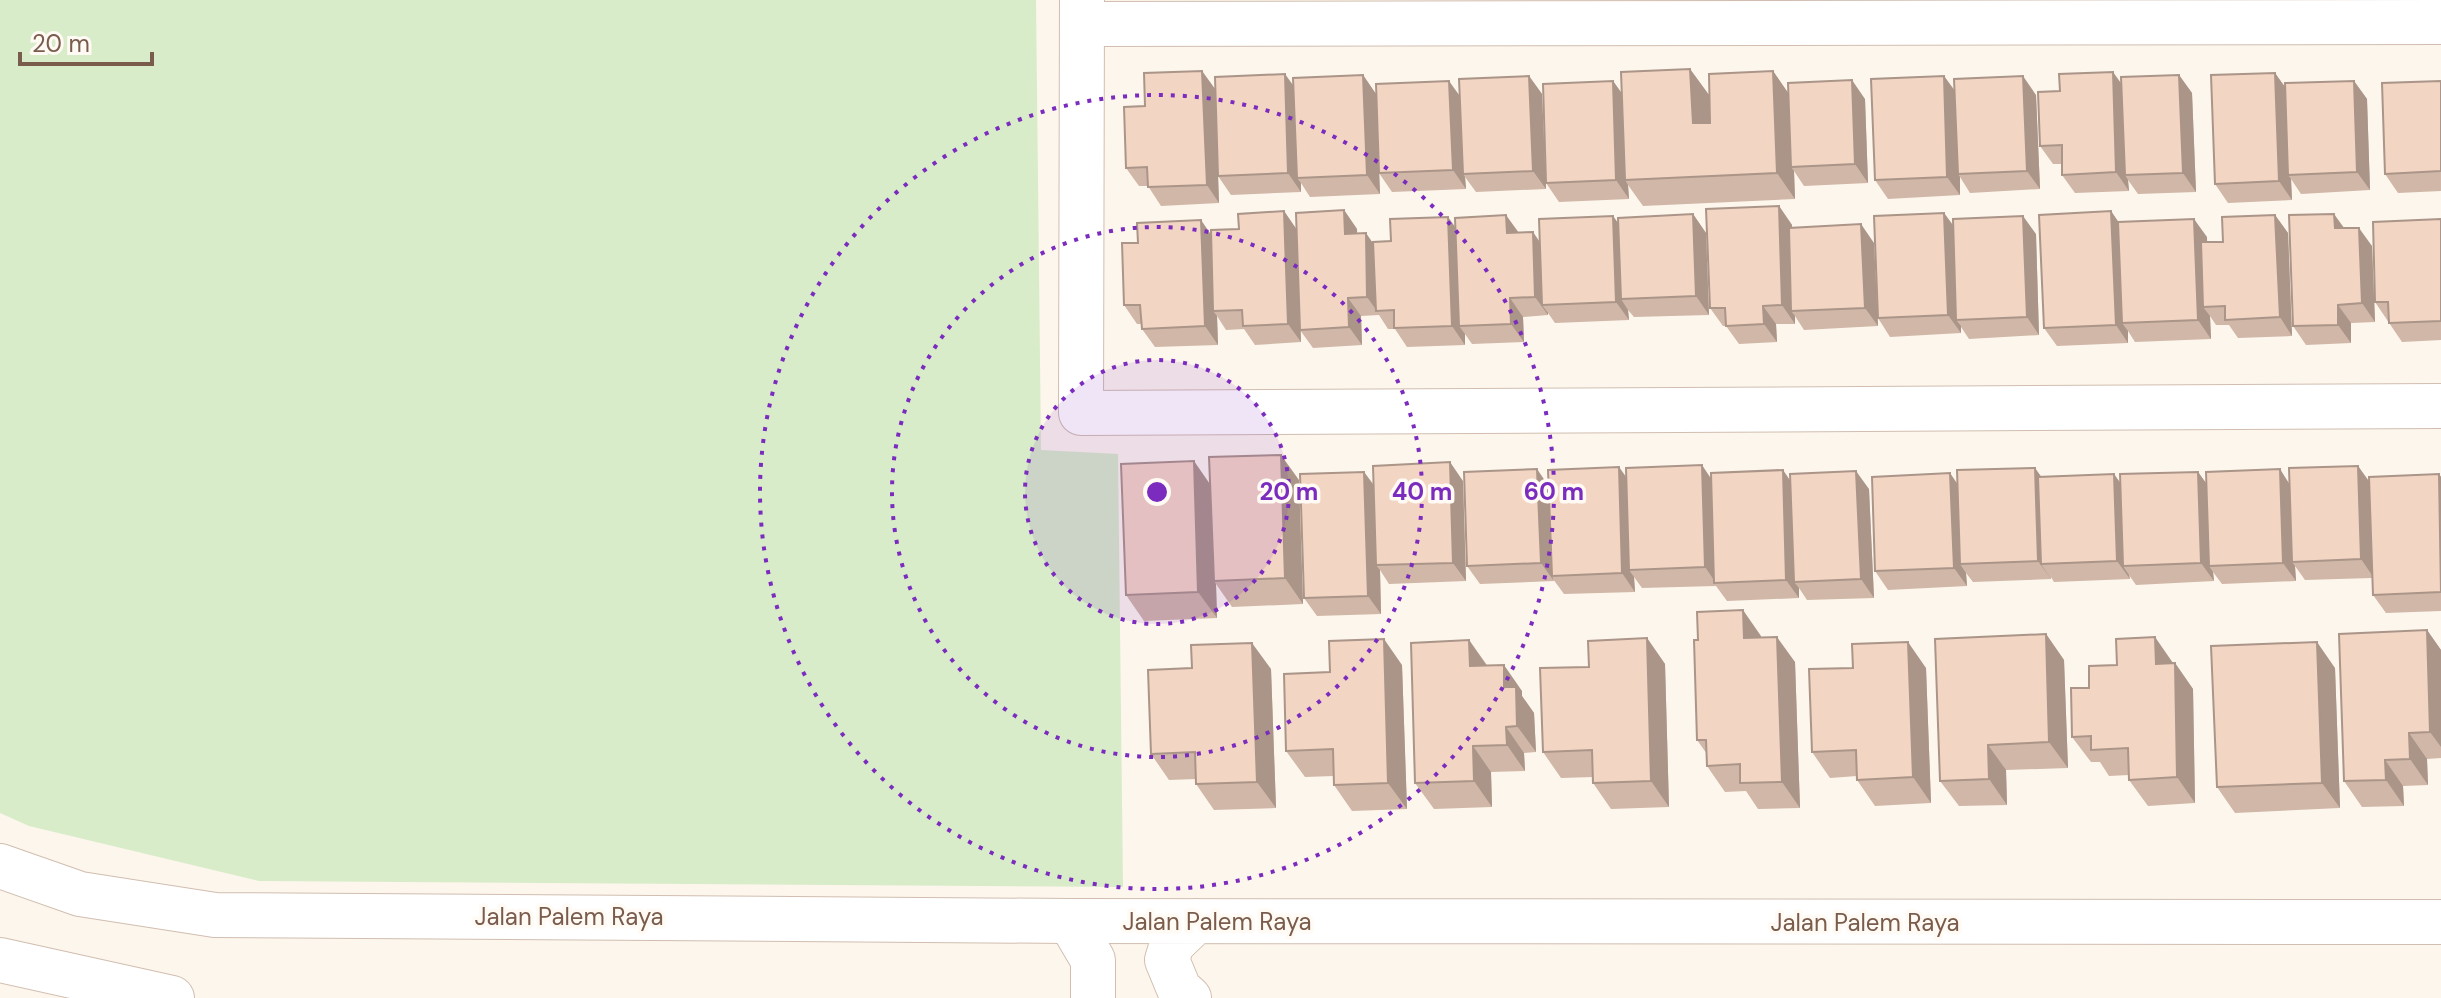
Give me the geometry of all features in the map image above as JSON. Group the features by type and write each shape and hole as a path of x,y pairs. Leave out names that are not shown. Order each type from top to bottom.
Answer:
{"street":[{"path":"2441,22 1082,12 1081,413 2441,406"},
{"name":"Jalan Palem Raya","path":"0,866 80,894 215,915 1070,921 2441,922"},
{"path":"1070,921 1093,960 1093,998"},
{"path":"1189,998 1179,989 1167,960 1172,944 1196,921"},
{"path":"0,960 172,998"}],"green space":[{"path":"0,0 1036,0 1041,450 1118,454 1123,887 259,881 29,826 0,813"}],"building":[{"path":"1690,69 1693,123 1710,123 1709,74 1773,71 1777,173 1625,180 1621,72"},
{"path":"1202,71 1207,185 1148,187 1147,167 1126,168 1124,107 1145,106 1144,73"},
{"path":"2113,72 2116,172 2062,175 2062,145 2040,146 2038,92 2060,91 2059,74"},
{"path":"2275,73 2279,181 2215,184 2211,75"},
{"path":"1285,74 1288,173 1218,176 1215,77"},
{"path":"1363,75 1367,175 1297,178 1293,78"},
{"path":"2179,75 2183,173 2125,175 2121,77"},
{"path":"1529,76 1533,171 1463,174 1459,79"},
{"path":"1944,76 1947,177 1875,180 1871,79"},
{"path":"2023,76 2027,171 1958,174 1954,79"},
{"path":"1852,80 1855,164 1791,167 1788,83"},
{"path":"1449,81 1453,170 1379,173 1376,84"},
{"path":"1613,81 1616,180 1546,183 1543,84"},
{"path":"2354,81 2357,172 2288,175 2285,83"},
{"path":"2441,81 2441,171 2385,174 2382,83"},
{"path":"1779,206 1782,305 1763,306 1764,324 1726,326 1725,308 1710,308 1706,209"},
{"path":"1344,210 1345,234 1366,233 1367,297 1348,298 1349,327 1300,330 1296,213"},
{"path":"1284,211 1288,324 1243,326 1242,310 1213,311 1211,230 1239,229 1238,214"},
{"path":"2111,211 2116,325 2044,328 2039,215"},
{"path":"1944,213 1948,315 1878,318 1874,216"},
{"path":"1693,214 1696,296 1621,299 1618,218"},
{"path":"2334,214 2335,228 2359,228 2362,303 2338,305 2338,325 2293,326 2289,215"},
{"path":"1506,215 1507,233 1533,232 1535,297 1510,298 1511,324 1459,326 1455,218"},
{"path":"2275,215 2280,317 2225,320 2225,306 2203,307 2201,242 2223,242 2222,217"},
{"path":"1613,216 1616,302 1542,305 1539,219"},
{"path":"2023,216 2027,317 1956,320 1953,219"},
{"path":"1448,217 1452,326 1394,328 1394,310 1376,311 1373,242 1391,241 1390,219"},
{"path":"2194,219 2198,320 2122,323 2118,222"},
{"path":"2441,219 2441,321 2389,323 2388,302 2375,302 2373,222"},
{"path":"1201,220 1205,326 1142,329 1140,305 1124,305 1122,243 1138,243 1137,223"},
{"path":"1861,224 1865,308 1791,311 1789,228"},
{"path":"1281,455 1285,578 1214,581 1209,457"},
{"path":"1194,461 1198,592 1126,595 1121,464"},
{"path":"1450,462 1453,563 1376,565 1373,466"},
{"path":"1702,465 1705,567 1629,570 1626,468"},
{"path":"2358,466 2361,559 2292,562 2289,468"},
{"path":"1619,467 1622,573 1552,576 1548,470"},
{"path":"2035,468 2038,561 1960,564 1957,470"},
{"path":"1537,469 1541,563 1467,566 1464,472"},
{"path":"2280,469 2283,563 2209,566 2206,472"},
{"path":"1783,470 1786,580 1714,583 1711,473"},
{"path":"1856,471 1861,579 1794,582 1790,474"},
{"path":"1364,472 1368,596 1304,598 1300,474"},
{"path":"2198,472 2201,563 2123,566 2120,474"},
{"path":"1950,473 1954,568 1875,571 1872,477"},
{"path":"2114,474 2117,561 2041,564 2038,477"},
{"path":"2439,474 2441,592 2373,595 2369,477"},
{"path":"1743,610 1744,638 1777,637 1782,782 1740,783 1740,764 1707,766 1706,740 1697,740 1694,640 1698,640 1697,612"},
{"path":"2427,630 2430,732 2409,733 2410,759 2385,760 2386,780 2344,781 2339,634"},
{"path":"2046,634 2049,742 1988,745 1989,779 1940,781 1935,639"},
{"path":"2155,637 2156,664 2175,663 2177,777 2129,780 2128,748 2091,750 2091,736 2072,737 2071,688 2089,688 2089,666 2117,665 2116,639"},
{"path":"1647,638 1651,781 1593,783 1592,750 1543,752 1540,668 1589,667 1588,641"},
{"path":"1384,639 1388,783 1334,785 1333,749 1286,751 1284,674 1330,672 1329,641"},
{"path":"1469,640 1470,666 1504,665 1504,687 1516,687 1517,726 1506,727 1507,745 1473,746 1474,781 1415,783 1411,643"},
{"path":"1908,642 1913,777 1857,780 1856,750 1812,752 1809,669 1853,668 1852,644"},
{"path":"2317,642 2322,783 2217,787 2211,646"},
{"path":"1252,643 1257,782 1196,784 1195,752 1151,754 1148,670 1192,668 1191,645"}]}
